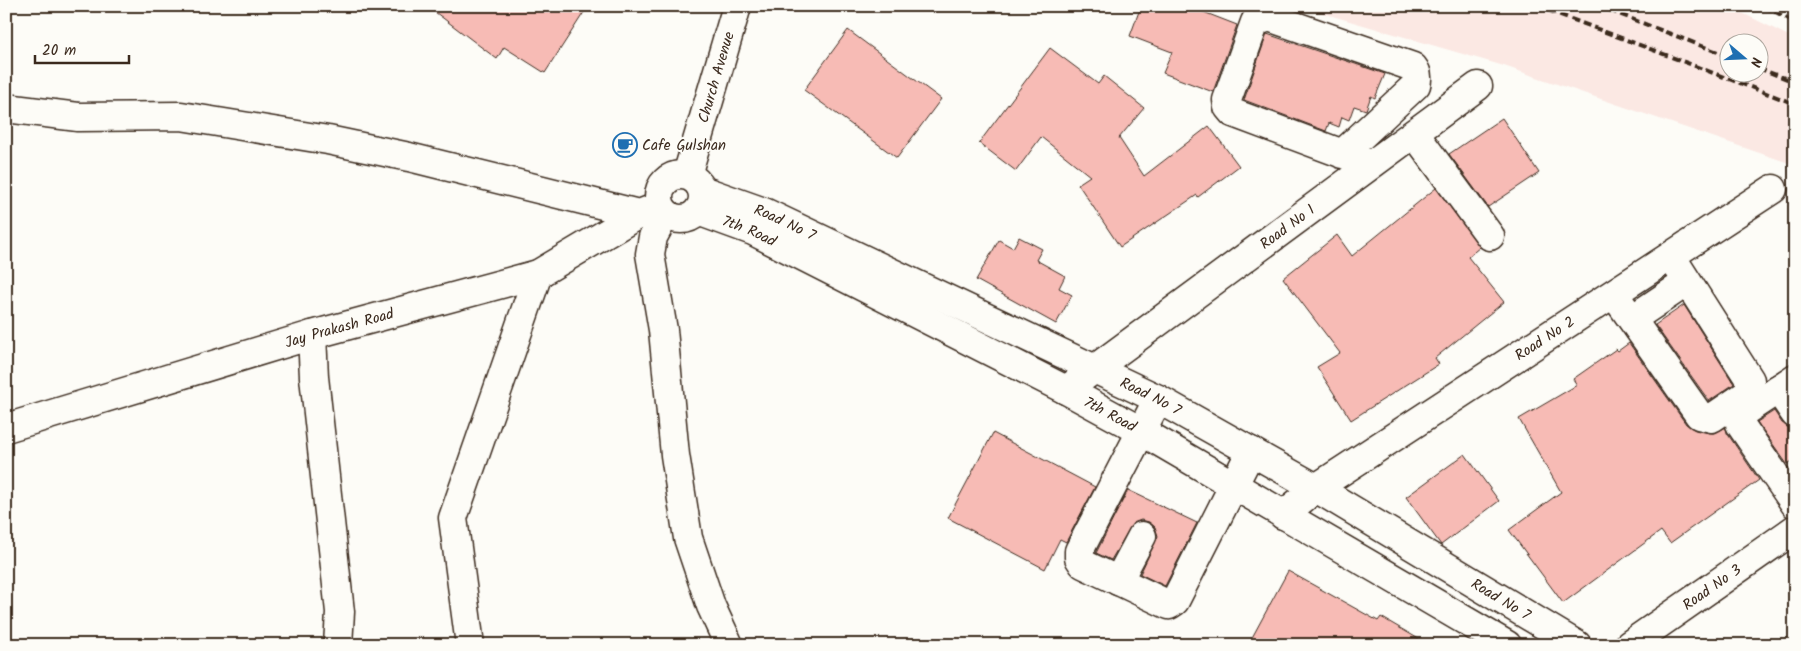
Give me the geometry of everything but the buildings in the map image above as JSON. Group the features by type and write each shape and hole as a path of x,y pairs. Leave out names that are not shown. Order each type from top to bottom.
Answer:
{"street":[{"name":"Church Avenue","path":"696,192 737,6"},
{"path":"1342,154 1411,90 1418,78 1413,68 1269,17 1255,22 1227,100 1228,107 1233,113 1342,154 1370,164"},
{"name":"Road No 1","path":"1066,390 1478,86"},
{"path":"1411,90 1452,106"},
{"path":"7,109 78,117 181,116 328,140 655,211 672,218 686,219 696,192 680,174 666,180 659,192 655,211 650,254 663,330 675,455 688,538 711,606 729,645"},
{"path":"1415,134 1490,236"},
{"name":"Road No 2","path":"1283,514 1316,488 1773,189"},
{"name":"Road No 7","path":"696,192 764,212 1097,368 1158,399 1316,488 1577,645"},
{"name":"7th Road","path":"696,192 753,231 1066,390 1141,431 1232,486 1507,645"},
{"name":"Jay Prakash Road","path":"6,428 312,335 538,274 655,211"},
{"path":"1614,294 1699,415 1712,418 1747,394 1750,388 1750,380 1671,256"},
{"path":"470,645 453,518 538,274"},
{"path":"1632,319 1687,282"},
{"path":"312,335 314,377 340,612 338,645"},
{"path":"1795,414 1786,383 1742,413 1740,424 1795,504"},
{"path":"1158,399 1080,551 1079,558 1084,564 1163,604 1169,605 1175,601 1251,451"},
{"name":"Road No 3","path":"1629,645 1795,528"},
{"path":"1118,581 1142,536"}],"shaded area":[{"path":"1298,6 1728,6 1795,39 1795,165 1504,66"}],"railway":[{"path":"1537,6 1795,104"},
{"path":"1598,6 1718,52"},
{"path":"1764,6 1795,22"},
{"path":"1768,72 1795,82"}],"place":[{"name":"Cafe Gulshan","path":"625,145"}]}
